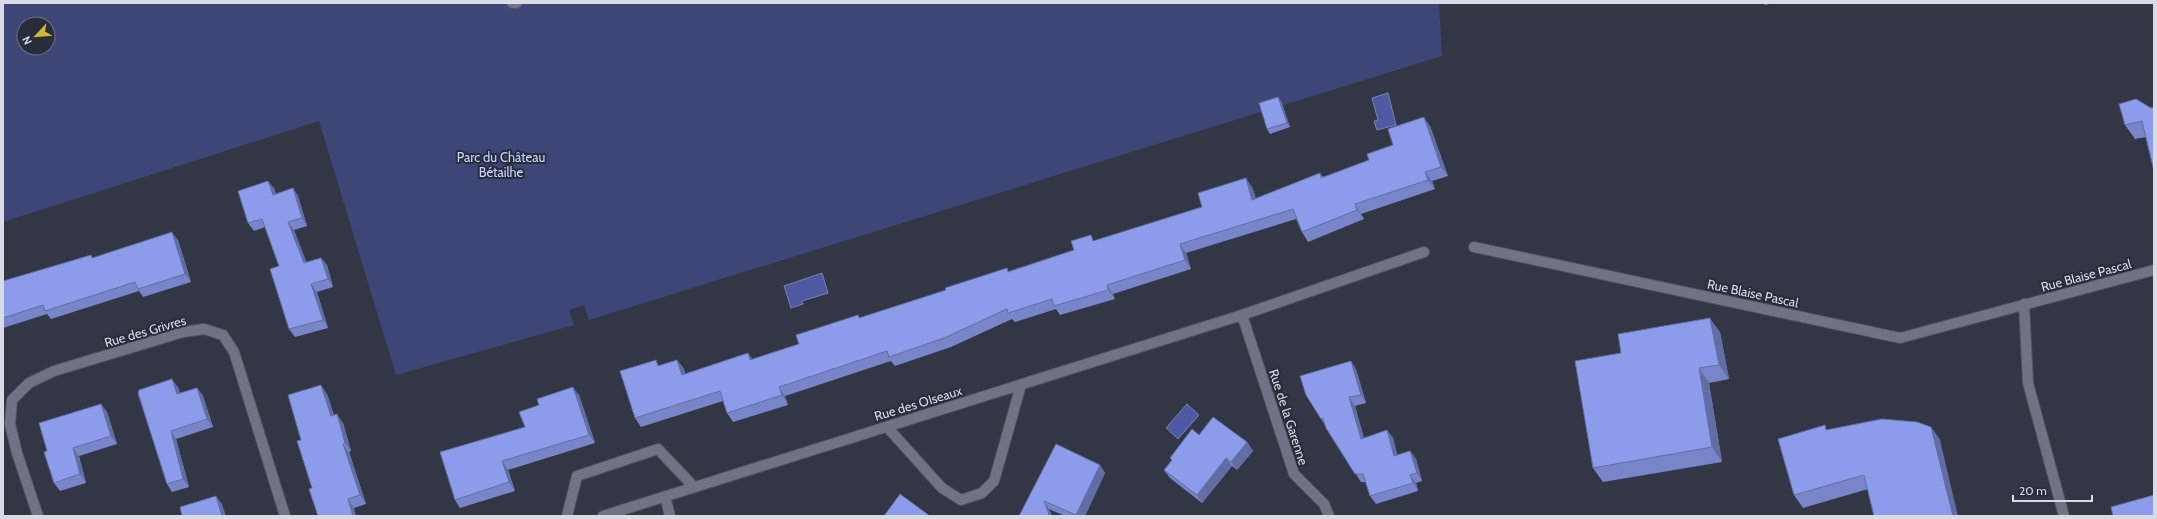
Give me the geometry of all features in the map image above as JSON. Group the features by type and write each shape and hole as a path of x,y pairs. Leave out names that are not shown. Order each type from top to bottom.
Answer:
{"street":[{"path":"512,3 517,3"},
{"name":"Rue Blaise Pascal","path":"1474,247 1900,338 2154,270"},
{"name":"Rue des OIseaux","path":"603,516 694,486 1242,315 1424,252"},
{"path":"2024,304 2028,383 2064,516"},
{"name":"Rue de la Garenne","path":"1242,315 1294,474 1324,504 1329,516"},
{"name":"Rue des Grivres","path":"38,516 16,453 10,424 12,400 29,383 54,371 183,332 204,329 223,335 234,352 286,516"},
{"path":"887,427 942,488 962,500 982,493 994,481 1021,385"},
{"path":"567,516 577,476 658,449 694,486"},
{"path":"665,496 670,516"}],"green space":[{"name":"Parc du Château Bétailhe","path":"3,3 1439,3 1442,56 589,320 584,305 569,310 574,325 396,375 319,121 3,222"}],"shaded area":[{"path":"1388,93 1396,125 1377,130 1374,121 1378,120 1372,98"},
{"path":"822,273 828,293 802,301 803,304 791,308 784,286"},
{"path":"1187,404 1199,415 1178,439 1166,428"}],"building":[{"path":"1278,97 1287,123 1267,129 1259,103"},
{"path":"2136,99 2151,108 2154,107 2154,171 2142,121 2125,125 2119,104"},
{"path":"1424,117 1441,167 1425,172 1428,180 1355,204 1357,210 1302,232 1293,209 1180,244 1185,260 1107,285 1108,290 1054,306 1052,299 1008,313 1007,309 944,338 889,357 887,351 779,387 782,395 727,413 720,391 635,418 620,371 656,360 658,366 677,360 682,375 748,353 750,360 799,344 796,335 858,315 859,318 946,290 945,288 1007,268 1008,272 1074,250 1071,241 1091,235 1093,241 1202,207 1198,193 1246,178 1252,200 1320,173 1321,178 1369,160 1367,154 1393,145 1388,129"},
{"path":"268,181 273,195 293,188 302,218 288,222 304,263 321,258 328,279 311,284 323,320 289,329 270,269 279,266 262,219 248,223 238,191"},
{"path":"172,232 185,274 138,289 135,282 45,311 43,305 3,318 3,281 91,255 92,258"},
{"path":"1710,318 1719,365 1699,368 1712,447 1593,468 1575,361 1621,353 1618,334"},
{"path":"1351,361 1361,395 1349,397 1361,439 1387,430 1394,456 1410,451 1417,473 1410,475 1413,483 1370,496 1363,474 1355,474 1326,428 1323,418 1321,419 1306,395 1300,376"},
{"path":"172,379 177,394 197,388 207,419 171,431 183,479 167,484 138,393 139,390"},
{"path":"321,385 331,416 337,414 345,443 343,444 360,495 348,499 353,516 318,516 309,489 312,488 297,441 301,440 288,395"},
{"path":"573,387 589,435 502,461 509,482 455,500 440,452 525,427 519,412 539,405 537,399"},
{"path":"101,404 111,436 73,448 80,474 54,483 44,452 47,451 39,423"},
{"path":"1213,417 1247,442 1231,462 1226,458 1197,495 1164,470 1172,460 1170,458 1192,429 1199,435"},
{"path":"1882,419 1917,422 1931,427 1953,516 1874,516 1864,475 1794,495 1778,439 1825,425 1826,430"},
{"path":"1056,444 1100,465 1076,515 1044,501 1049,514 1048,516 1019,516"},
{"path":"900,494 930,516 884,516"},
{"path":"2154,495 2154,516 2113,516 2111,507"},
{"path":"216,496 222,516 182,516 180,507"}]}
